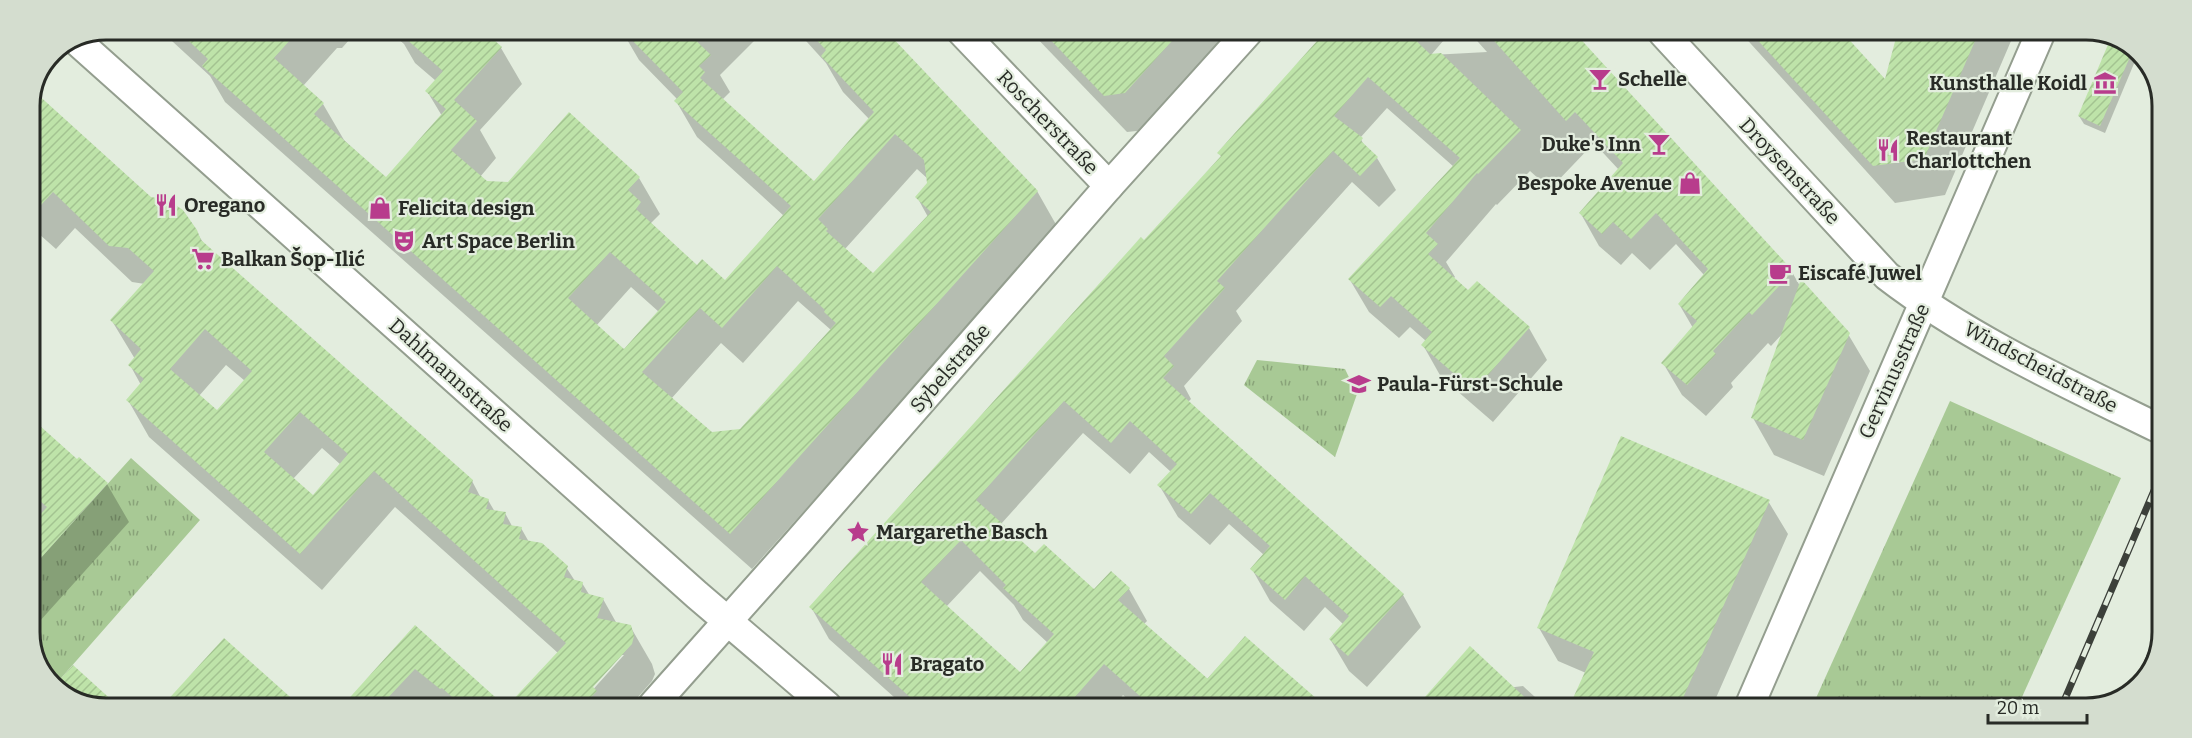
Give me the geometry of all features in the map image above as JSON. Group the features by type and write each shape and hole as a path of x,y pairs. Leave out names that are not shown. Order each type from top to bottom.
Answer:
{"street":[{"name":"Roscherstraße","path":"971,41 1109,186"},
{"name":"Sybelstraße","path":"659,698 1109,186 1240,41"},
{"name":"Droysenstraße","path":"1670,41 1887,276 1923,304"},
{"name":"Gervinusstraße","path":"1753,698 2037,41"},
{"name":"Dahlmannstraße","path":"82,46 728,621 819,698"},
{"name":"Windscheidstraße","path":"1923,304 1986,341 2152,425"}],"green space":[{"path":"1257,360 1345,369 1357,394 1335,457 1244,385"},
{"path":"1950,401 2121,478 2022,698 1816,698"},
{"path":"131,458 200,520 61,679 52,668 42,645 41,558"}],"building":[{"path":"189,41 289,41 274,58 324,103 314,114 386,177 446,109 425,91 443,71 408,41 495,41 502,47 454,100 477,121 451,150 487,181 508,182 569,112 640,177 628,190 641,202 636,209 697,265 702,259 725,280 791,206 674,101 683,92 633,41 696,41 711,55 699,66 705,72 700,78 814,181 874,112 821,56 826,50 817,41 896,41 1038,191 730,534 202,66 208,59","holes":["895,134 924,160 927,183 915,197 931,212 873,273 826,231 828,229 818,219","610,252 666,302 624,349 568,298","777,266 836,323 740,429 712,432 642,372 700,308 722,328"]},
{"path":"1052,41 1172,41 1125,93 1104,96"},
{"path":"1317,41 1416,41 1430,54 1441,53 1521,130 1477,173 1426,233 1438,244 1428,254 1468,290 1477,281 1530,327 1474,391 1421,345 1432,332 1391,296 1380,307 1348,279 1460,158 1368,77 1334,116 1363,138 1361,141 1378,157 1360,176 1333,151 1217,281 1225,288 1164,356 1174,366 1163,378 1404,594 1348,656 1329,639 1349,616 1305,576 1285,600 1250,569 1270,546 1210,493 1191,514 1157,485 1177,464 1130,421 1111,443 1064,401 976,500 1035,553 1044,544 1094,589 1111,571 1130,588 1118,600 1208,679 1191,698 1142,698 1104,664 1074,698 911,698 809,607 1141,237 1144,240 1221,156 1217,153","holes":["961,540 1006,585 1003,588 1054,634 1020,672 921,582"]},
{"path":"1494,41 1582,41 1793,271 1752,315 1749,312 1713,351 1716,354 1687,385 1661,363 1697,321 1678,304 1708,269 1656,213 1631,239 1613,222 1602,234 1579,213 1623,163 1575,112 1566,121"},
{"path":"1758,41 1850,41 1885,79 1895,41 1975,41 1924,159 1873,166"},
{"name":"Kunsthalle Koidl","path":"2108,45 2115,47 2130,58 2100,126 2078,116"},
{"path":"42,98 151,197 168,200 183,210 201,240 473,480 468,492 489,499 486,509 506,512 503,524 522,527 519,539 542,543 568,566 564,577 583,582 581,592 604,598 597,618 631,625 634,636 632,644 593,687 597,691 590,698 515,698 566,643 374,471 300,554 126,400 144,379 128,365 141,349 110,320 154,271 128,248 109,246 53,192 41,205","holes":["205,329 252,371 217,410 170,369","300,412 348,454 313,495 264,452"]},
{"path":"1801,279 1850,333 1803,440 1751,418"},
{"path":"41,427 108,483 41,558 41,514 47,507 41,502"},
{"path":"1621,436 1770,500 1683,698 1573,698 1594,652 1537,628"},
{"path":"415,625 496,698 453,698 415,669 388,698 349,698"},
{"path":"1245,636 1316,698 1197,698 1193,695"},
{"path":"224,638 291,698 169,698"},
{"path":"1470,646 1525,698 1424,698"},
{"path":"73,665 109,698 81,692 61,679"}],"railway":[{"path":"2065,698 2152,496"}],"place":[{"name":"Schelle","path":"1600,79"},
{"name":"Kunsthalle Koidl","path":"2105,83"},
{"name":"Duke's Inn","path":"1659,144"},
{"name":"Restaurant Charlottchen","path":"1888,150"},
{"name":"Bespoke Avenue","path":"1690,183"},
{"name":"Oregano","path":"166,205"},
{"name":"Felicita design","path":"380,208"},
{"name":"Art Space Berlin","path":"404,241"},
{"name":"Balkan Šop-Ilić","path":"203,259"},
{"name":"Eiscafé Juwel","path":"1780,273"},
{"name":"Paula-Fürst-Schule","path":"1359,384"},
{"name":"Margarethe Basch","path":"858,532"},
{"name":"Bragato","path":"892,664"}]}
